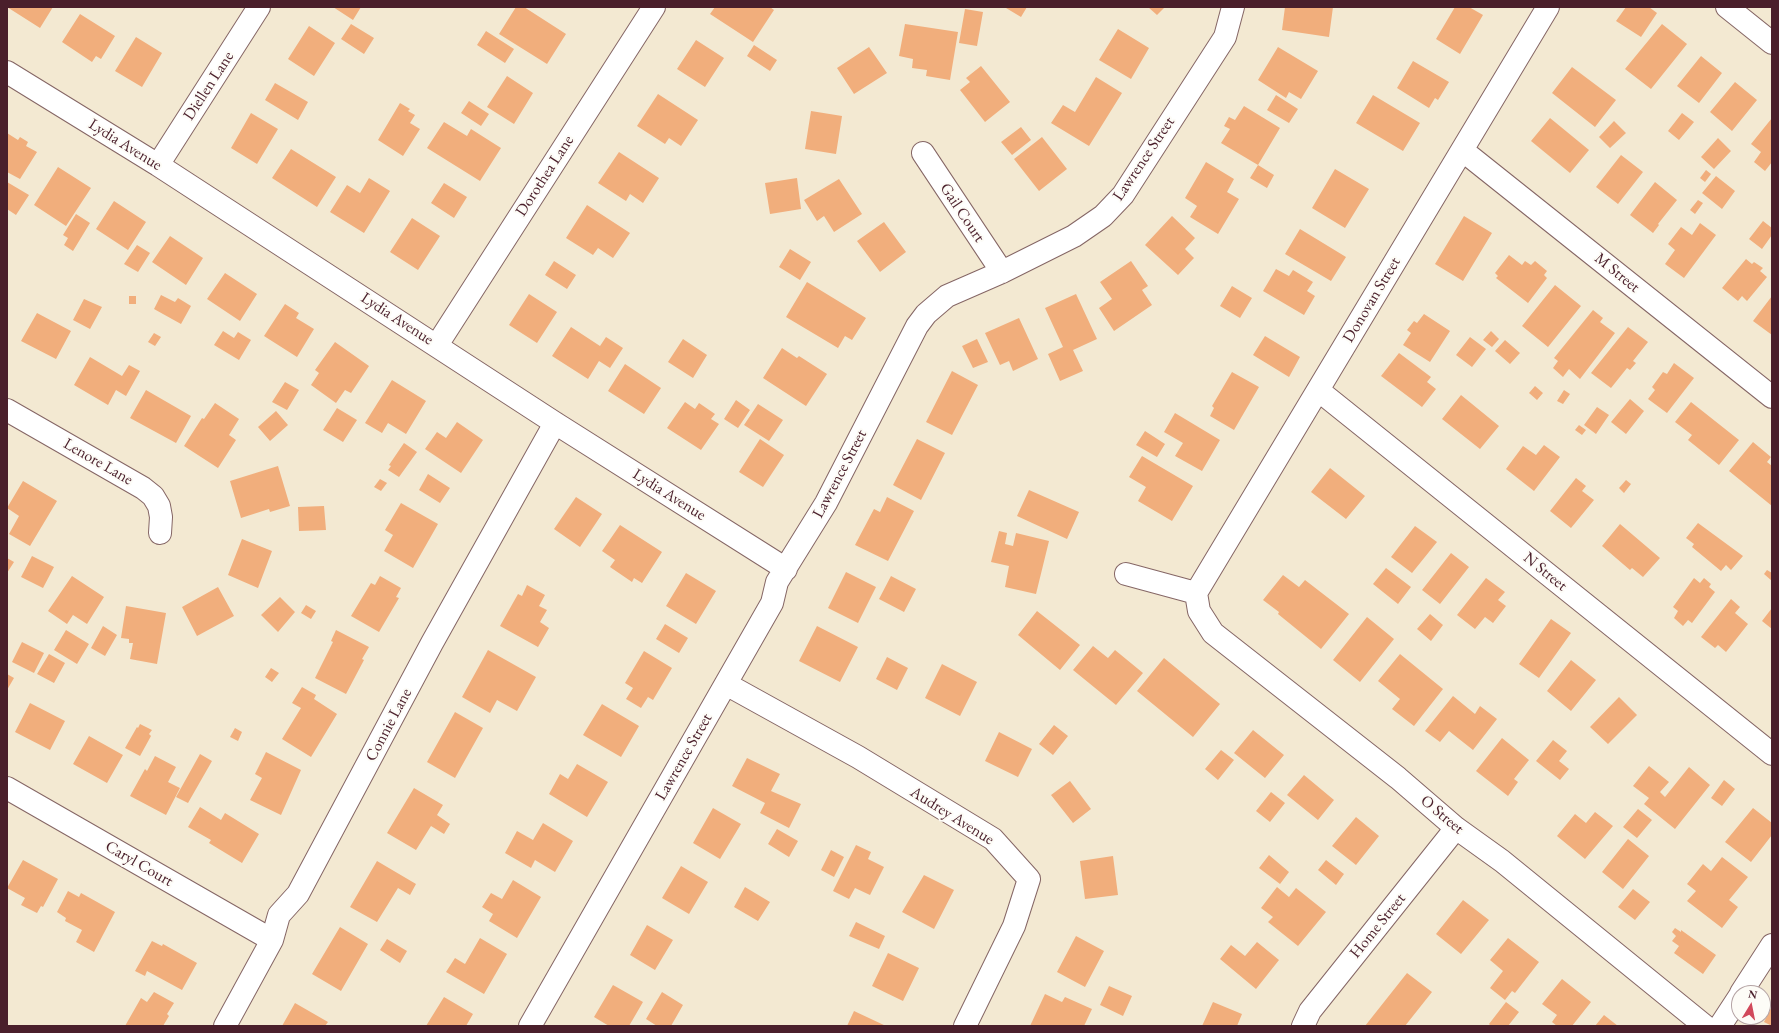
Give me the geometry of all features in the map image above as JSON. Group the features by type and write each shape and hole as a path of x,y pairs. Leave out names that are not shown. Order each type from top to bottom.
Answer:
{"street":[{"name":"Diellen Lane","path":"158,165 259,7"},
{"name":"Dorothea Lane","path":"437,345 654,7"},
{"name":"Lawrence Street","path":"530,1026 772,603 777,582 826,503 917,326 926,314 947,296 1002,272 1074,236 1103,216 1123,195 1225,37 1233,7"},
{"name":"Donovan Street","path":"1196,593 1548,7"},
{"path":"1727,7 1772,43"},
{"name":"Lydia Avenue","path":"7,72 158,165 555,423 786,569"},
{"name":"M Street","path":"1462,150 1772,397"},
{"name":"Gail Court","path":"923,153 1002,272"},
{"name":"N Street","path":"1318,390 1772,754"},
{"name":"Lenore Lane","path":"7,410 144,488 153,496 159,506 161,517 160,533"},
{"name":"Connie Lane","path":"225,1026 272,940 279,915 298,894 432,643 555,423"},
{"path":"1126,574 1196,593"},
{"name":"O Street","path":"1196,593 1199,611 1213,633 1398,778 1456,828 1502,861 1706,1026"},
{"name":"Audrey Avenue","path":"726,684 858,757 993,839 1029,879 1014,926 965,1026"},
{"name":"Caryl Court","path":"7,788 272,940"},
{"name":"Home Street","path":"1303,1026 1310,1011 1456,828"},
{"path":"1746,985 1772,945"},
{"path":"1720,1026 1731,1009"}],"building":[{"path":"7,7 53,7 40,28"},
{"path":"333,7 361,7 353,20"},
{"path":"516,7 524,7 566,34 547,64 499,34"},
{"path":"715,7 770,7 774,10 753,42 710,14"},
{"path":"1006,7 1027,7 1021,17"},
{"path":"1148,7 1165,7 1157,15"},
{"path":"1285,7 1333,7 1329,37 1282,30"},
{"path":"1455,7 1469,7 1483,15 1460,54 1436,39"},
{"path":"1626,7 1649,7 1657,13 1641,37 1616,21"},
{"path":"965,9 983,12 977,46 959,43"},
{"path":"80,14 115,36 101,59 96,56 92,62 62,42"},
{"path":"351,24 374,38 364,54 341,39"},
{"path":"905,24 958,32 950,80 926,76 927,70 912,68 913,59 899,56"},
{"path":"1662,24 1687,44 1651,89 1625,69"},
{"path":"309,26 335,43 314,76 288,59"},
{"path":"1118,29 1149,48 1131,79 1099,60"},
{"path":"486,31 514,49 505,63 477,45"},
{"path":"136,37 162,53 142,87 115,71"},
{"path":"696,40 724,58 705,87 677,69"},
{"path":"754,45 777,60 770,71 747,56"},
{"path":"869,47 887,73 854,94 837,68"},
{"path":"1278,47 1318,71 1301,99 1289,92 1286,98 1258,80"},
{"path":"1701,56 1722,73 1699,103 1677,86"},
{"path":"1413,61 1449,82 1438,100 1435,98 1429,108 1397,88"},
{"path":"981,66 1010,102 985,122 960,90 970,82 966,78"},
{"path":"1572,67 1616,100 1595,127 1552,93"},
{"path":"507,76 533,93 514,124 487,107"},
{"path":"1096,77 1122,93 1089,146 1051,123 1063,105 1075,112"},
{"path":"1735,82 1757,100 1732,131 1710,112"},
{"path":"275,83 308,102 298,120 265,100"},
{"path":"658,94 698,120 681,146 669,138 665,144 637,126"},
{"path":"1276,95 1298,109 1289,123 1267,110"},
{"path":"1373,95 1420,123 1403,151 1356,123"},
{"path":"469,101 489,114 481,126 461,113"},
{"path":"400,103 410,109 408,111 415,115 410,123 420,129 403,156 378,140"},
{"path":"1244,106 1280,128 1258,165 1221,143 1230,129 1224,126 1229,117 1235,120"},
{"path":"811,111 842,116 836,154 805,149"},
{"path":"251,113 278,129 257,164 231,148"},
{"path":"1682,113 1694,122 1679,140 1668,131"},
{"path":"1550,118 1589,150 1570,173 1531,141"},
{"path":"1772,118 1772,162 1765,171 1754,162 1761,152 1751,144"},
{"path":"1614,121 1626,133 1610,148 1599,137"},
{"path":"444,122 467,136 471,129 501,148 480,181 427,148"},
{"path":"1021,127 1031,140 1012,155 1001,142"},
{"path":"7,133 18,140 20,137 28,142 26,146 37,152 20,179 7,172"},
{"path":"1042,137 1067,169 1039,191 1014,159"},
{"path":"1718,138 1731,151 1714,169 1701,157"},
{"path":"291,149 336,177 317,207 272,178"},
{"path":"619,152 659,178 643,203 630,194 626,201 598,183"},
{"path":"1621,155 1643,172 1618,204 1596,187"},
{"path":"1206,162 1234,179 1227,192 1239,199 1218,234 1190,217 1197,206 1185,198"},
{"path":"1258,165 1274,175 1267,188 1250,178"},
{"path":"58,167 91,188 66,226 34,205"},
{"path":"1335,169 1369,189 1345,228 1312,208"},
{"path":"1706,170 1711,174 1705,182 1700,178"},
{"path":"1716,176 1735,191 1722,209 1702,193"},
{"path":"369,178 390,191 364,233 330,212 347,185 360,193"},
{"path":"797,178 801,209 770,214 765,183"},
{"path":"839,179 862,214 834,232 824,216 817,221 804,200"},
{"path":"7,182 29,195 16,215 7,209"},
{"path":"1655,182 1677,200 1658,224 1659,225 1653,233 1630,215"},
{"path":"444,183 467,197 454,218 431,203"},
{"path":"1698,200 1703,203 1695,214 1690,210"},
{"path":"114,201 146,222 128,250 96,229"},
{"path":"587,205 630,233 613,258 598,248 593,255 566,238"},
{"path":"76,214 90,223 73,251 64,245 68,238 63,235"},
{"path":"1172,216 1195,238 1185,249 1194,258 1178,275 1145,245"},
{"path":"1464,216 1492,233 1463,281 1435,264"},
{"path":"412,218 440,236 418,270 390,252"},
{"path":"1763,221 1772,228 1772,235 1762,249 1749,239"},
{"path":"884,222 906,252 880,272 857,241"},
{"path":"1700,223 1716,235 1684,278 1665,264 1675,250 1668,244 1681,227 1692,235"},
{"path":"1300,229 1346,257 1331,281 1285,254"},
{"path":"170,236 203,258 186,285 152,262"},
{"path":"137,245 150,253 138,272 124,264"},
{"path":"790,249 811,262 800,280 779,267"},
{"path":"1509,255 1522,265 1525,261 1531,265 1535,261 1547,271 1544,275 1547,278 1528,303 1496,278 1498,276 1495,273"},
{"path":"1746,259 1752,264 1754,262 1763,268 1760,271 1767,277 1747,301 1742,296 1738,301 1722,288"},
{"path":"554,261 576,275 567,289 545,275"},
{"path":"1131,261 1148,286 1142,290 1152,305 1114,331 1099,308 1112,299 1100,282"},
{"path":"1276,269 1289,276 1293,270 1313,282 1307,291 1315,296 1304,315 1263,291"},
{"path":"225,273 257,294 240,321 207,299"},
{"path":"807,282 866,318 852,340 845,336 838,348 786,317"},
{"path":"1555,285 1581,306 1548,347 1522,326"},
{"path":"1232,286 1252,298 1240,318 1220,306"},
{"path":"529,294 557,312 537,343 509,325"},
{"path":"1076,294 1097,339 1073,350 1083,371 1060,381 1048,354 1063,347 1045,308"},
{"path":"161,295 175,302 178,298 191,306 181,324 154,309"},
{"path":"129,296 136,296 136,304 129,304"},
{"path":"1772,296 1772,335 1753,321"},
{"path":"84,299 102,307 90,329 73,320"},
{"path":"285,304 299,313 296,318 314,329 297,357 264,336"},
{"path":"1593,310 1603,318 1600,322 1615,333 1580,379 1569,369 1563,377 1553,368 1558,361 1554,358"},
{"path":"37,313 71,331 56,359 21,341"},
{"path":"1424,314 1450,331 1430,362 1403,345 1411,333 1407,330 1414,321 1417,323"},
{"path":"1019,318 1038,359 1013,371 1009,361 1000,365 985,333"},
{"path":"571,327 600,346 606,337 623,348 610,368 599,361 588,379 552,356"},
{"path":"1628,327 1648,342 1633,361 1636,363 1630,370 1627,368 1611,388 1591,373"},
{"path":"223,331 234,338 238,332 251,340 239,360 214,345"},
{"path":"1491,331 1499,339 1492,347 1483,340"},
{"path":"154,333 161,337 155,346 148,342"},
{"path":"1265,336 1300,357 1289,377 1253,355"},
{"path":"1470,337 1486,349 1472,367 1456,355"},
{"path":"683,339 707,355 693,378 668,362"},
{"path":"977,339 988,362 973,368 962,346"},
{"path":"1505,340 1520,353 1510,364 1495,351"},
{"path":"335,342 369,366 351,393 345,390 336,403 311,385 319,373 315,370"},
{"path":"782,348 797,358 799,356 827,374 806,406 763,378"},
{"path":"1399,353 1431,377 1427,382 1436,389 1422,407 1381,376"},
{"path":"90,357 122,376 129,365 140,371 126,396 116,390 108,405 74,385"},
{"path":"1674,363 1694,378 1667,413 1648,399 1655,390 1652,387 1663,372 1667,374"},
{"path":"625,364 661,388 644,414 608,391"},
{"path":"952,371 978,385 952,435 926,422"},
{"path":"1232,372 1259,387 1234,430 1210,416 1214,408 1212,406"},
{"path":"392,380 426,401 406,434 388,423 382,433 365,423"},
{"path":"285,382 299,390 287,410 272,402"},
{"path":"1535,386 1543,393 1537,400 1529,393"},
{"path":"146,390 191,416 176,443 130,418"},
{"path":"1564,390 1570,394 1563,404 1557,401"},
{"path":"1461,395 1499,426 1480,449 1442,419"},
{"path":"1630,399 1644,411 1626,434 1611,422"},
{"path":"736,400 750,410 738,428 724,419"},
{"path":"685,402 695,409 699,403 715,414 711,419 719,424 701,450 667,428"},
{"path":"1691,402 1739,440 1719,465 1688,440 1692,435 1675,422"},
{"path":"215,403 239,419 229,435 236,440 218,468 184,446 202,418 204,419"},
{"path":"758,404 783,420 769,441 744,425"},
{"path":"1597,407 1609,415 1596,434 1584,425"},
{"path":"337,408 357,420 343,442 323,430"},
{"path":"276,411 288,425 270,441 258,427"},
{"path":"1175,413 1220,440 1202,471 1175,456 1183,443 1164,432"},
{"path":"457,422 483,440 461,473 425,449 437,432 446,438"},
{"path":"1579,425 1586,430 1582,435 1575,430"},
{"path":"1145,431 1165,444 1157,457 1136,445"},
{"path":"760,439 784,455 763,487 739,472"},
{"path":"917,439 945,453 921,500 893,485"},
{"path":"1753,442 1771,457 1767,462 1772,466 1772,506 1729,471"},
{"path":"404,443 417,452 399,477 388,470 391,466 389,465"},
{"path":"1544,445 1560,457 1534,491 1506,469 1523,446 1536,455"},
{"path":"1142,456 1193,486 1172,521 1138,501 1146,487 1129,477"},
{"path":"278,466 290,506 270,512 269,509 241,518 230,481"},
{"path":"1330,468 1365,496 1346,519 1311,492"},
{"path":"428,474 450,488 440,503 419,490"},
{"path":"1576,478 1586,486 1582,491 1594,500 1571,528 1550,511"},
{"path":"380,479 387,483 381,491 374,487"},
{"path":"1626,480 1631,484 1624,493 1619,488"},
{"path":"23,481 57,501 30,546 9,534 19,516 7,508"},
{"path":"1029,490 1079,512 1067,539 1017,516"},
{"path":"576,497 602,514 580,547 554,529"},
{"path":"887,497 914,511 888,561 855,545 874,509 880,512"},
{"path":"401,503 438,524 413,568 384,551 393,535 385,530"},
{"path":"324,506 326,530 299,531 298,507"},
{"path":"1698,523 1743,556 1731,570 1726,565 1721,571 1692,547 1694,544 1686,538"},
{"path":"1620,524 1660,558 1643,577 1632,568 1630,570 1602,546"},
{"path":"620,525 662,552 642,583 634,578 632,582 610,567 615,560 602,551"},
{"path":"1415,526 1437,542 1412,573 1391,557"},
{"path":"999,531 1007,533 1005,544 1013,546 1016,533 1049,541 1036,594 1005,587 1009,566 991,562"},
{"path":"242,539 272,551 258,588 228,575"},
{"path":"1451,553 1469,567 1440,604 1422,590"},
{"path":"32,556 54,567 43,588 21,577"},
{"path":"7,558 14,562 7,573"},
{"path":"1386,568 1411,587 1398,604 1373,584"},
{"path":"1767,570 1772,573 1772,581 1764,574"},
{"path":"846,572 876,587 858,623 828,608"},
{"path":"686,573 716,591 696,624 666,606"},
{"path":"1283,575 1299,587 1305,580 1349,614 1321,649 1263,600"},
{"path":"72,576 104,597 87,624 73,615 67,624 48,611"},
{"path":"380,576 401,588 396,597 399,598 379,632 351,616 371,583 375,585"},
{"path":"891,576 916,589 904,612 879,599"},
{"path":"1486,578 1505,592 1498,600 1506,606 1493,623 1485,617 1475,629 1457,615"},
{"path":"1694,578 1700,583 1704,578 1711,584 1709,587 1715,592 1692,623 1688,620 1683,626 1674,618 1678,611 1673,607"},
{"path":"527,585 545,595 539,606 547,610 540,622 549,628 538,647 500,626 518,594 522,596"},
{"path":"218,587 234,616 197,636 182,607"},
{"path":"280,597 295,612 278,632 261,615"},
{"path":"1731,599 1740,607 1735,613 1748,624 1726,652 1718,645 1715,648 1701,637"},
{"path":"306,605 316,611 311,619 301,613"},
{"path":"126,606 166,613 157,664 130,659 133,643 129,643 129,639 121,638"},
{"path":"1772,608 1772,629 1762,621"},
{"path":"1037,611 1080,645 1060,670 1018,635"},
{"path":"1430,614 1443,625 1431,641 1417,629"},
{"path":"1367,617 1394,639 1360,682 1333,660"},
{"path":"1551,619 1571,633 1539,678 1519,664"},
{"path":"665,624 688,638 679,653 656,639"},
{"path":"103,626 117,635 105,656 91,648"},
{"path":"817,626 858,647 840,682 799,661"},
{"path":"66,630 89,644 77,664 54,650"},
{"path":"336,630 369,647 362,659 364,660 346,694 315,678 333,642 331,641"},
{"path":"22,642 44,653 34,673 12,662"},
{"path":"1093,646 1108,658 1115,650 1143,673 1116,705 1073,670"},
{"path":"488,650 536,677 517,711 497,700 490,713 462,697"},
{"path":"644,651 672,668 653,700 648,697 641,708 626,699 633,688 625,683"},
{"path":"49,654 65,663 54,683 37,674"},
{"path":"1400,654 1443,689 1414,726 1392,709 1400,699 1378,681"},
{"path":"887,657 908,668 897,690 876,679"},
{"path":"1164,658 1220,704 1193,737 1137,691"},
{"path":"1571,660 1596,680 1571,711 1547,691"},
{"path":"942,664 977,682 960,716 925,698"},
{"path":"271,668 279,673 272,682 265,677"},
{"path":"7,674 14,678 7,690"},
{"path":"302,687 316,695 314,699 337,714 311,757 282,739 301,708 292,703"},
{"path":"1453,696 1475,714 1480,706 1497,719 1473,750 1449,731 1440,742 1425,731"},
{"path":"1619,697 1637,715 1608,744 1590,727"},
{"path":"30,703 65,721 50,750 15,732"},
{"path":"602,704 639,726 621,757 583,735"},
{"path":"455,712 483,728 455,778 427,762"},
{"path":"140,724 152,730 149,734 151,736 140,756 125,748"},
{"path":"1054,725 1068,736 1053,755 1039,744"},
{"path":"235,728 242,732 238,741 230,737"},
{"path":"1253,730 1284,755 1265,778 1234,753"},
{"path":"999,732 1032,749 1018,777 985,761"},
{"path":"89,736 123,755 107,783 73,764"},
{"path":"1502,738 1529,760 1514,779 1518,782 1508,796 1476,771"},
{"path":"1553,740 1567,751 1559,761 1569,769 1560,780 1536,761"},
{"path":"1221,750 1234,760 1218,780 1205,769"},
{"path":"266,752 301,770 281,815 250,800 262,778 255,774"},
{"path":"200,754 212,761 188,803 176,797"},
{"path":"155,756 176,767 168,782 180,788 166,815 130,796 145,769 147,771"},
{"path":"747,758 780,774 771,791 801,804 789,828 760,813 765,803 732,786"},
{"path":"577,764 608,782 587,817 549,794 560,774 568,779"},
{"path":"1649,766 1669,782 1660,792 1665,797 1689,767 1710,785 1675,829 1644,804 1649,798 1633,786"},
{"path":"1304,775 1334,800 1318,820 1287,795"},
{"path":"1724,780 1735,789 1722,806 1711,798"},
{"path":"1070,781 1091,809 1073,823 1051,795"},
{"path":"414,788 443,805 437,815 450,824 444,834 431,826 416,850 387,833"},
{"path":"1271,792 1285,803 1270,822 1256,811"},
{"path":"200,807 221,820 225,813 259,834 242,863 209,843 211,840 188,827"},
{"path":"713,808 741,824 720,859 693,843"},
{"path":"1753,808 1772,823 1772,835 1751,862 1725,842"},
{"path":"1638,809 1652,820 1637,838 1623,827"},
{"path":"1595,812 1613,826 1585,859 1557,836 1575,814 1586,823"},
{"path":"1356,817 1379,836 1356,865 1332,846"},
{"path":"543,823 573,841 555,872 535,860 531,868 505,853 517,831 533,840"},
{"path":"777,829 798,841 789,857 768,844"},
{"path":"1628,839 1649,856 1623,889 1602,872"},
{"path":"856,845 871,852 868,859 884,867 870,895 855,888 849,899 833,891"},
{"path":"831,850 844,857 834,877 821,870"},
{"path":"1269,855 1289,872 1280,884 1259,868"},
{"path":"1113,856 1118,895 1085,899 1080,861"},
{"path":"1722,857 1748,877 1729,900 1738,907 1722,928 1687,901 1696,891 1687,884 1703,864 1711,871"},
{"path":"23,860 58,879 43,907 41,906 37,913 21,905 25,898 7,888"},
{"path":"1326,860 1344,874 1336,885 1318,870"},
{"path":"377,861 416,884 410,895 398,888 377,922 350,907"},
{"path":"681,866 708,882 689,914 662,898"},
{"path":"924,875 954,890 934,929 902,912"},
{"path":"513,880 541,897 517,938 489,921 493,914 482,907 491,893 502,899"},
{"path":"745,887 770,902 758,921 734,907"},
{"path":"1277,887 1289,897 1296,888 1326,912 1298,946 1268,922 1273,917 1261,908"},
{"path":"1633,889 1650,902 1635,920 1618,907"},
{"path":"68,891 79,897 81,893 115,912 94,952 76,942 82,930 65,921 66,918 57,912"},
{"path":"1463,900 1489,920 1461,954 1436,934"},
{"path":"856,922 885,936 879,949 849,936"},
{"path":"647,925 673,940 655,970 630,955"},
{"path":"340,927 368,944 341,991 312,974"},
{"path":"1675,928 1681,932 1681,930 1716,955 1703,974 1674,953 1679,946 1672,941 1676,936 1672,932"},
{"path":"1076,936 1104,951 1085,987 1057,972"},
{"path":"480,938 507,954 484,994 446,972 455,958 465,964"},
{"path":"1508,938 1539,962 1515,993 1512,991 1505,1000 1490,988 1503,971 1490,960"},
{"path":"387,939 407,951 400,963 380,950"},
{"path":"152,941 162,946 163,944 197,963 182,990 147,971 145,976 135,971"},
{"path":"1257,942 1279,960 1256,989 1220,959 1231,945 1245,956"},
{"path":"888,953 919,968 903,1001 872,986"},
{"path":"1407,973 1432,992 1405,1026 1365,1026"},
{"path":"1562,979 1591,1002 1572,1026 1557,1026 1552,1022 1557,1015 1542,1004"},
{"path":"613,985 643,1002 629,1026 609,1026 594,1017"},
{"path":"1109,986 1132,996 1123,1016 1100,1005"},
{"path":"154,992 174,1003 167,1014 169,1016 163,1026 125,1026 141,998 147,1002"},
{"path":"662,992 683,1005 671,1026 657,1026 646,1019"},
{"path":"1045,994 1062,1002 1065,997 1092,1009 1084,1026 1030,1026"},
{"path":"444,997 473,1014 466,1026 426,1026"},
{"path":"1213,1002 1242,1014 1237,1026 1202,1026"},
{"path":"1506,1002 1519,1012 1508,1026 1491,1026 1489,1024"},
{"path":"295,1003 328,1022 325,1026 282,1026"},
{"path":"1772,1006 1772,1026 1770,1025"},
{"path":"854,1011 886,1026 847,1026"},
{"path":"1604,1015 1618,1026 1595,1026"}]}
